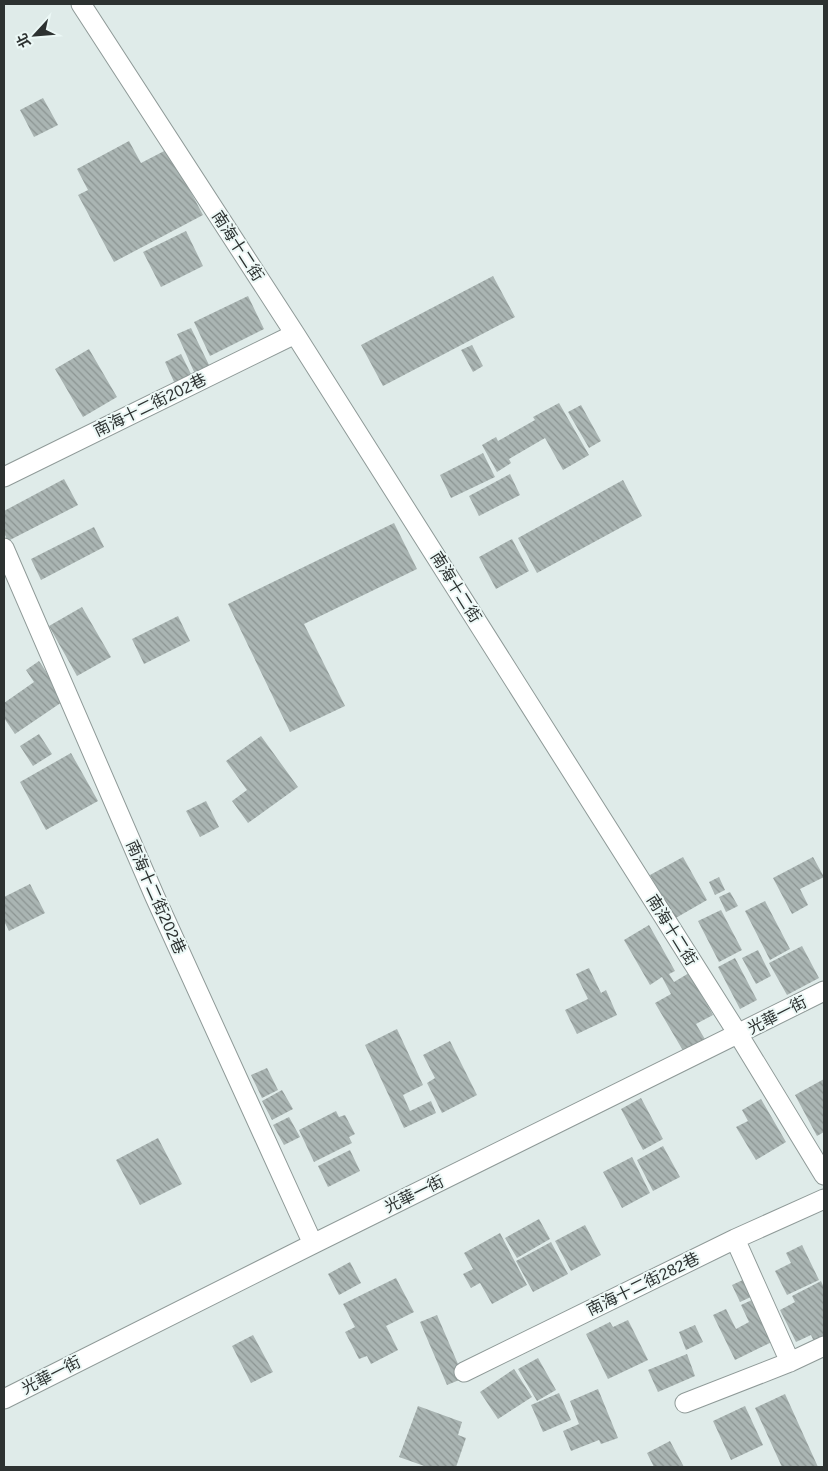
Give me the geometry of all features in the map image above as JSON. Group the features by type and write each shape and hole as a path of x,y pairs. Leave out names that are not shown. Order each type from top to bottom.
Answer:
{"street":[{"name":"南海十二街","path":"82,4 295,334 738,1034 824,1175"},
{"name":"南海十二街202巷","path":"4,477 295,334"},
{"name":"南海十二街202巷","path":"4,548 156,897 313,1244"},
{"name":"光華一街","path":"4,1399 824,991"},
{"name":"南海十二街282巷","path":"464,1372 735,1239 824,1198"},
{"path":"735,1239 790,1362"},
{"path":"685,1403 790,1362 824,1346"}],"building":[{"path":"43,98 58,125 34,137 20,110"},
{"path":"129,141 141,163 168,149 203,215 114,262 78,195 88,190 77,169"},
{"path":"186,231 203,266 161,287 143,252"},
{"path":"493,276 515,317 383,386 361,345"},
{"path":"248,296 264,329 210,356 194,322"},
{"path":"191,328 210,367 195,374 177,334"},
{"path":"472,345 483,366 473,372 461,350"},
{"path":"89,349 117,397 83,417 55,369"},
{"path":"181,354 192,376 175,384 165,362"},
{"path":"559,403 589,455 563,470 545,438 509,459 511,463 497,472 482,445 496,437 498,441 535,420 533,417"},
{"path":"581,405 601,441 589,448 568,412"},
{"path":"483,453 495,477 451,498 440,475"},
{"path":"510,474 520,495 479,516 469,496"},
{"path":"64,479 78,505 8,541 4,533 4,511"},
{"path":"623,480 642,516 537,573 518,538"},
{"path":"394,523 417,569 304,624 345,706 290,732 228,604"},
{"path":"94,527 104,547 41,580 31,559"},
{"path":"512,539 529,571 496,589 479,557"},
{"path":"82,607 111,657 77,676 49,626"},
{"path":"178,616 190,641 144,664 132,639"},
{"path":"39,661 65,700 15,734 4,718 4,703 34,682 26,670"},
{"path":"39,734 52,754 33,766 20,746"},
{"path":"261,736 298,787 248,823 232,801 247,790 226,761"},
{"path":"71,753 98,801 46,830 20,782"},
{"path":"206,801 219,827 200,837 186,811"},
{"path":"683,857 707,900 674,919 650,875"},
{"path":"813,857 824,877 800,889 808,905 792,914 773,878"},
{"path":"719,877 725,890 715,895 709,882"},
{"path":"30,884 45,913 9,931 4,921 4,897"},
{"path":"730,892 738,906 726,912 719,897"},
{"path":"765,901 790,949 770,960 745,911"},
{"path":"721,910 742,950 719,962 698,921"},
{"path":"649,925 675,971 669,974 674,982 689,973 713,1015 696,1024 706,1041 685,1054 655,1003 671,994 662,977 650,985 624,940"},
{"path":"802,946 819,978 787,995 769,963"},
{"path":"758,950 771,976 756,984 742,958"},
{"path":"735,958 757,1000 740,1009 718,967"},
{"path":"589,968 601,993 606,990 617,1015 577,1034 565,1010 588,999 576,974"},
{"path":"397,1029 423,1085 403,1095 410,1111 431,1101 436,1113 404,1128 365,1045"},
{"path":"450,1041 477,1095 442,1113 427,1083 435,1078 423,1055"},
{"path":"267,1068 278,1090 262,1098 251,1075"},
{"path":"824,1079 824,1132 817,1136 795,1095"},
{"path":"282,1090 293,1109 272,1120 262,1101"},
{"path":"641,1098 663,1139 643,1150 621,1109"},
{"path":"761,1099 786,1142 756,1160 736,1127 748,1121 742,1110"},
{"path":"336,1111 339,1117 345,1115 355,1134 349,1137 352,1143 314,1162 299,1130"},
{"path":"289,1117 300,1137 284,1145 273,1125"},
{"path":"158,1138 182,1184 140,1205 116,1160"},
{"path":"663,1146 680,1177 653,1191 637,1160"},
{"path":"350,1150 360,1171 328,1187 318,1166"},
{"path":"632,1157 650,1193 622,1208 603,1172"},
{"path":"539,1219 550,1239 517,1258 505,1238"},
{"path":"585,1225 601,1255 571,1271 555,1241"},
{"path":"500,1233 527,1285 492,1304 480,1283 471,1288 463,1274 473,1269 464,1253"},
{"path":"551,1242 568,1274 533,1292 516,1261"},
{"path":"802,1245 819,1280 787,1295 775,1271 791,1263 786,1253"},
{"path":"350,1262 361,1283 339,1295 328,1274"},
{"path":"396,1278 414,1312 386,1326 398,1350 371,1364 367,1356 359,1359 345,1332 355,1327 343,1304"},
{"path":"745,1279 753,1296 740,1302 732,1285"},
{"path":"821,1281 824,1288 824,1342 816,1346 811,1335 796,1342 780,1310 795,1302 792,1296"},
{"path":"754,1299 774,1341 735,1360 713,1315 726,1309 736,1329 749,1322 741,1305"},
{"path":"437,1315 464,1378 447,1385 420,1322"},
{"path":"628,1320 648,1360 608,1379 586,1334 610,1322 613,1327"},
{"path":"695,1325 703,1342 686,1350 679,1332"},
{"path":"253,1335 273,1372 251,1383 232,1346"},
{"path":"687,1354 695,1376 658,1392 648,1370"},
{"path":"538,1358 556,1390 537,1401 518,1369"},
{"path":"514,1369 532,1397 498,1419 480,1392"},
{"path":"598,1389 618,1438 601,1444 599,1440 571,1451 563,1431 579,1424 570,1401"},
{"path":"559,1393 571,1420 543,1432 531,1405"},
{"path":"785,1394 818,1467 782,1467 755,1408"},
{"path":"418,1406 462,1422 458,1435 466,1438 456,1467 427,1467 399,1457"},
{"path":"745,1406 763,1445 731,1460 713,1421"},
{"path":"670,1441 684,1467 654,1467 647,1453"}]}
